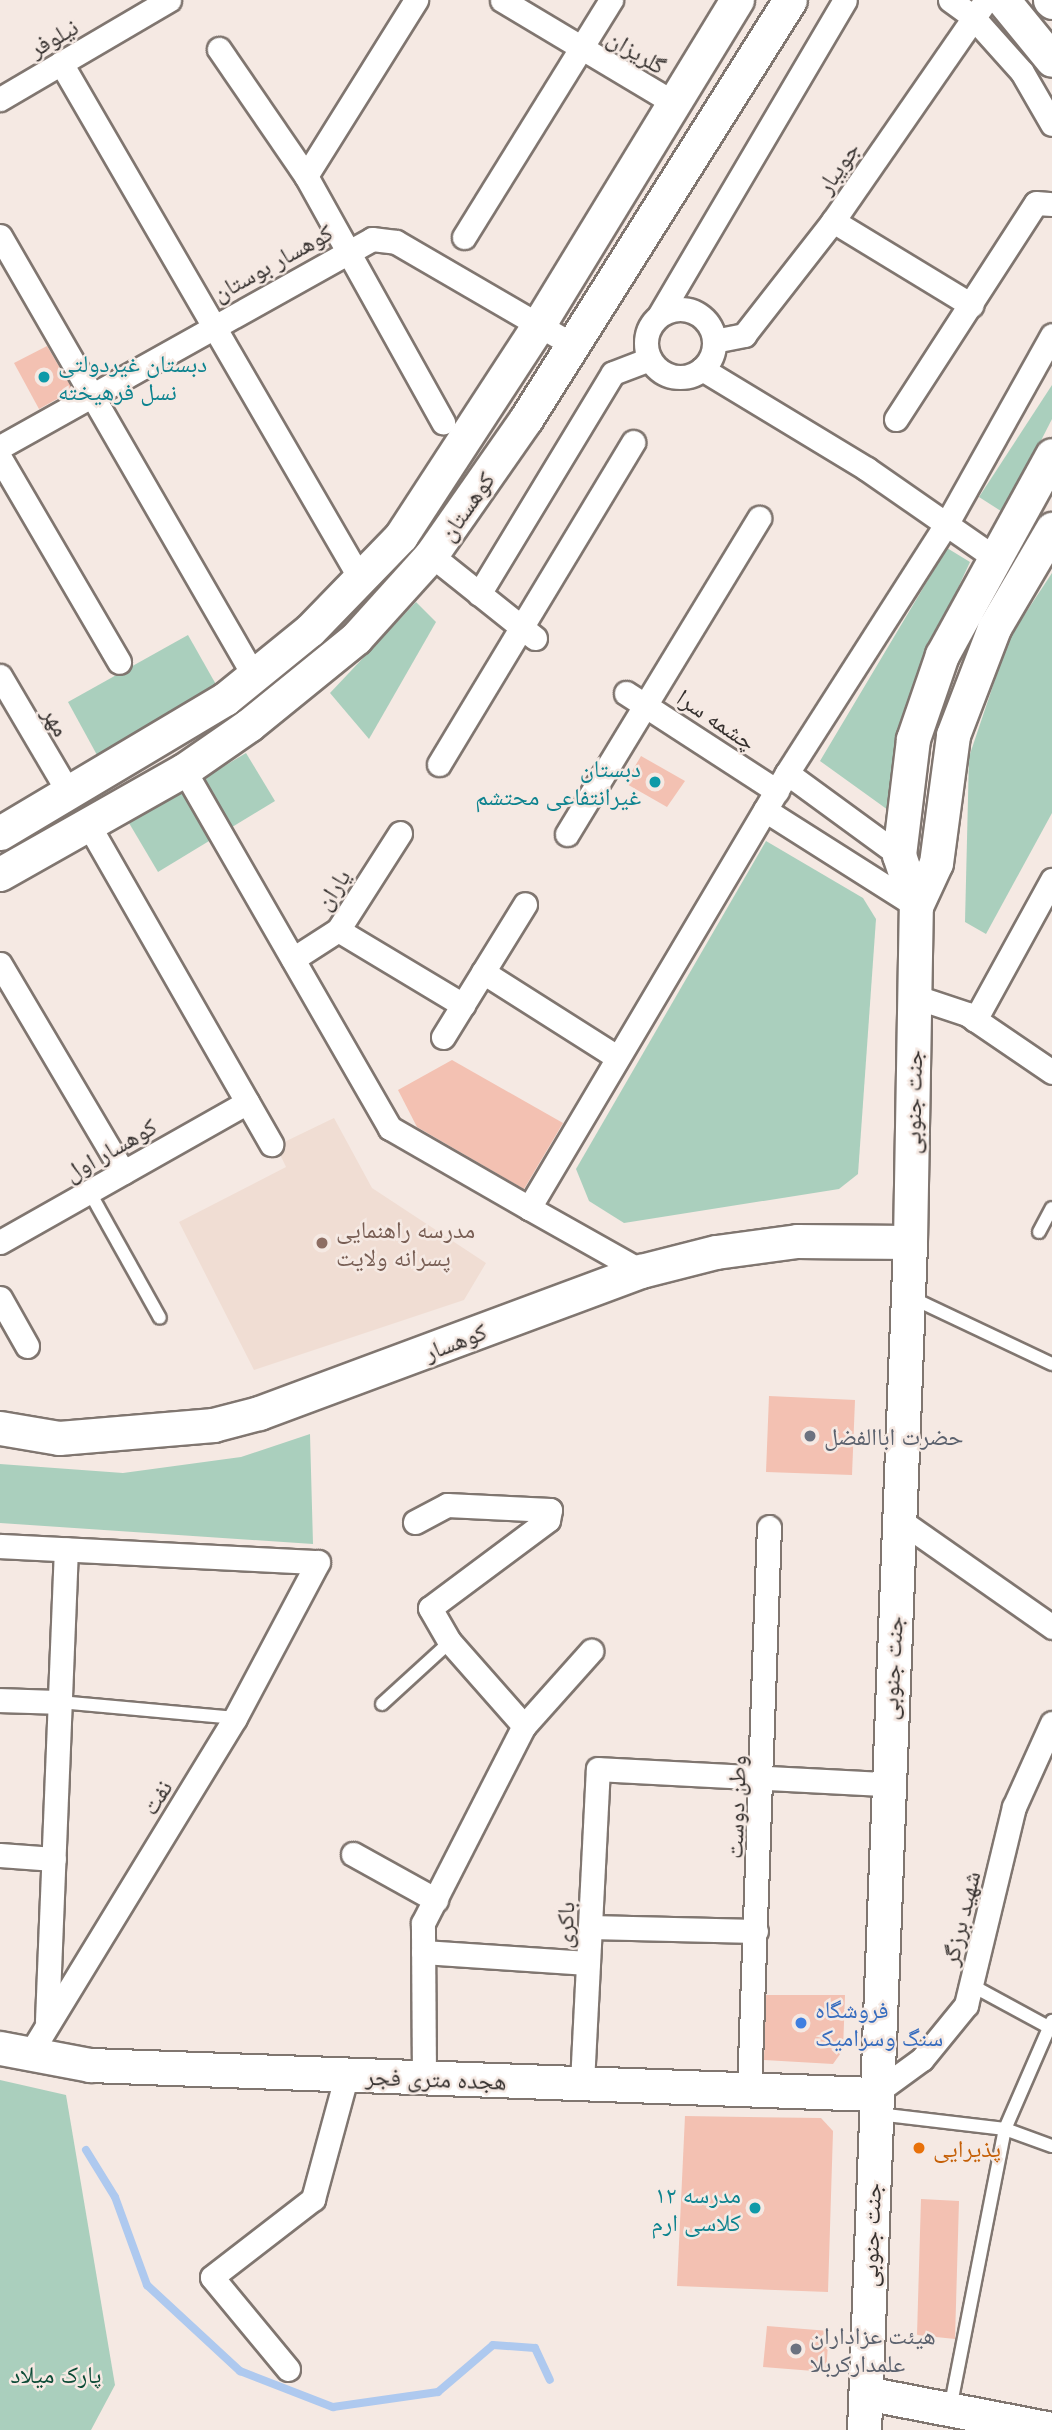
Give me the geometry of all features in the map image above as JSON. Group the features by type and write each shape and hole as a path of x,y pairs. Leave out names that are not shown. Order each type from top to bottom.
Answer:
{"main road":[{"name":"کوهستان","path":"0,833 164,738 254,676 361,580 423,507 539,324 737,0"},
{"name":"کوهستان","path":"0,874 184,770 249,725 356,638 432,555 573,345 790,0"},
{"path":"1003,0 1052,60"},
{"path":"674,103 710,125"},
{"name":"جنت جنوبی","path":"864,2430 886,1784 910,1242 916,906 900,855 913,739 942,655 1052,455"},
{"path":"423,507 452,528"},
{"name":"جنت جنوبی","path":"916,906 936,863 953,735 994,628 1052,528"},
{"name":"کوهسار","path":"0,1428 59,1438 137,1436 225,1422 641,1271 716,1252 797,1241 910,1242"},
{"name":"هجده متری فجر","path":"15,2051 90,2065 749,2090 874,2104"},
{"path":"866,2393 1052,2429"}],"street":[{"name":"نیلوفر","path":"0,99 170,0"},
{"path":"306,176 416,0"},
{"name":"گلریزان","path":"502,0 674,103"},
{"path":"464,237 611,0"},
{"path":"660,314 677,309 695,312 709,324 714,341 702,369 682,378 664,375 649,359 648,328 660,314 845,0"},
{"path":"950,0 978,7 1022,72 1052,124"},
{"name":"جویبار","path":"714,341 744,335 833,221 978,7"},
{"path":"219,49 306,176 443,422"},
{"path":"61,63 215,324 361,580"},
{"path":"896,419 1036,203 1052,204"},
{"path":"833,221 971,305"},
{"path":"0,236 254,676"},
{"name":"کوهسار بوستان","path":"0,447 348,248 372,239 396,242 573,345"},
{"path":"529,1208 776,791 947,523 1052,335"},
{"path":"479,594 613,373 649,359"},
{"path":"702,369 947,523 995,558"},
{"path":"439,764 528,633 633,442"},
{"path":"0,458 119,662"},
{"path":"567,834 759,518"},
{"path":"432,555 528,633"},
{"name":"مهر","path":"0,676 69,793"},
{"name":"چشمه‌ سرا","path":"626,693 647,704 776,791"},
{"path":"184,770 390,1128 641,1271"},
{"path":"776,791 900,855"},
{"path":"776,791 916,906"},
{"path":"88,824 271,1144"},
{"name":"یاران","path":"293,958 338,930 400,832"},
{"path":"975,1020 1052,880"},
{"path":"443,1037 525,904"},
{"path":"338,930 463,1004"},
{"path":"0,964 124,1172"},
{"path":"483,972 617,1057"},
{"path":"913,996 975,1020 1052,1072"},
{"name":"کوهسار اول","path":"0,1242 247,1102"},
{"path":"0,1298 27,1346"},
{"path":"415,1522 447,1505 550,1510 548,1520 433,1602 432,1617 450,1642 524,1726"},
{"path":"898,1519 1052,1627"},
{"name":"وطن دوست","path":"749,2090 763,1778 769,1527"},
{"path":"0,1546 66,1549 47,2024"},
{"name":"نفت","path":"15,2051 47,2024 235,1718 318,1562 66,1549"},
{"path":"424,2077 423,1923 524,1726 591,1651"},
{"path":"0,1700 60,1702"},
{"name":"شهید برزگر","path":"874,2104 922,2059 966,2005 1014,1807 1052,1723"},
{"name":"باکری","path":"582,2083 598,1769 763,1778"},
{"path":"763,1778 886,1784"},
{"path":"353,1854 436,1900"},
{"path":"0,1856 54,1859"},
{"path":"590,1927 756,1931"},
{"path":"423,1952 588,1963"},
{"path":"288,2369 212,2277 313,2199 347,2074"}],"lane":[{"path":"89,1191 159,1318"},
{"path":"1039,1232 1052,1208"},
{"path":"908,1296 1052,1364"},
{"path":"382,1704 450,1642"},
{"path":"60,1702 235,1718"},
{"path":"950,2409 1005,2129 1051,2026 971,1985"},
{"path":"874,2104 1005,2129 1052,2146"}],"shaded area":[{"name":"مدرسه راهنمایی پسرانه ولایت","path":"334,1118 372,1188 486,1263 464,1300 254,1370 179,1222 286,1167 276,1146"}],"green space":[{"path":"1052,385 1052,419 1004,513 979,497"},
{"path":"947,548 970,562 913,685 895,815 820,761"},
{"path":"1052,573 1052,813 986,934 965,922 969,757 1009,638"},
{"path":"416,602 436,622 369,739 330,693"},
{"path":"188,635 218,688 97,755 68,702"},
{"path":"246,753 275,801 158,872 129,823"},
{"path":"766,841 863,898 876,919 858,1174 839,1189 624,1223 589,1201 576,1169"},
{"path":"310,1434 313,1544 0,1523 0,1464 123,1473 241,1457"},
{"name":"پارک میلاد","path":"0,2080 66,2095 115,2385 91,2430 0,2430"}],"building":[{"name":"دبستان غیردولتی نسل فرهیخته","path":"47,346 73,390 39,409 14,363"},
{"name":"دبستان غیرانتفاعی محتشم","path":"641,756 685,781 667,807 625,783"},
{"path":"452,1060 563,1123 524,1189 417,1127 398,1090"},
{"name":"حضرت اباالفضل","path":"769,1396 855,1400 852,1475 766,1472"},
{"name":"فروشگاه سنگ وسرامیک","path":"766,1995 845,1995 843,2050 833,2064 764,2060"},
{"name":"مدرسه ۱۲ کلاسی ارم","path":"685,2116 821,2118 833,2131 828,2292 677,2286"},
{"path":"921,2199 959,2201 955,2339 917,2335"},
{"name":"هیئت عزاداران علمدارکربلا","path":"767,2326 829,2331 826,2372 763,2367"}],"waterway":[{"path":"86,2150 115,2197 147,2285 240,2371 333,2407 438,2392 493,2345 535,2348 550,2380"}],"place":[{"name":"دبستان غیردولتی نسل فرهیخته","path":"44,377"},
{"name":"دبستان غیرانتفاعی محتشم","path":"655,782"},
{"name":"مدرسه راهنمایی پسرانه ولایت","path":"322,1243"},
{"name":"حضرت اباالفضل","path":"810,1436"},
{"name":"فروشگاه سنگ وسرامیک","path":"801,2023"},
{"name":"پذیرایی","path":"919,2148"},
{"name":"مدرسه ۱۲ کلاسی ارم","path":"755,2208"},
{"name":"هیئت عزاداران علمدارکربلا","path":"796,2349"}]}
